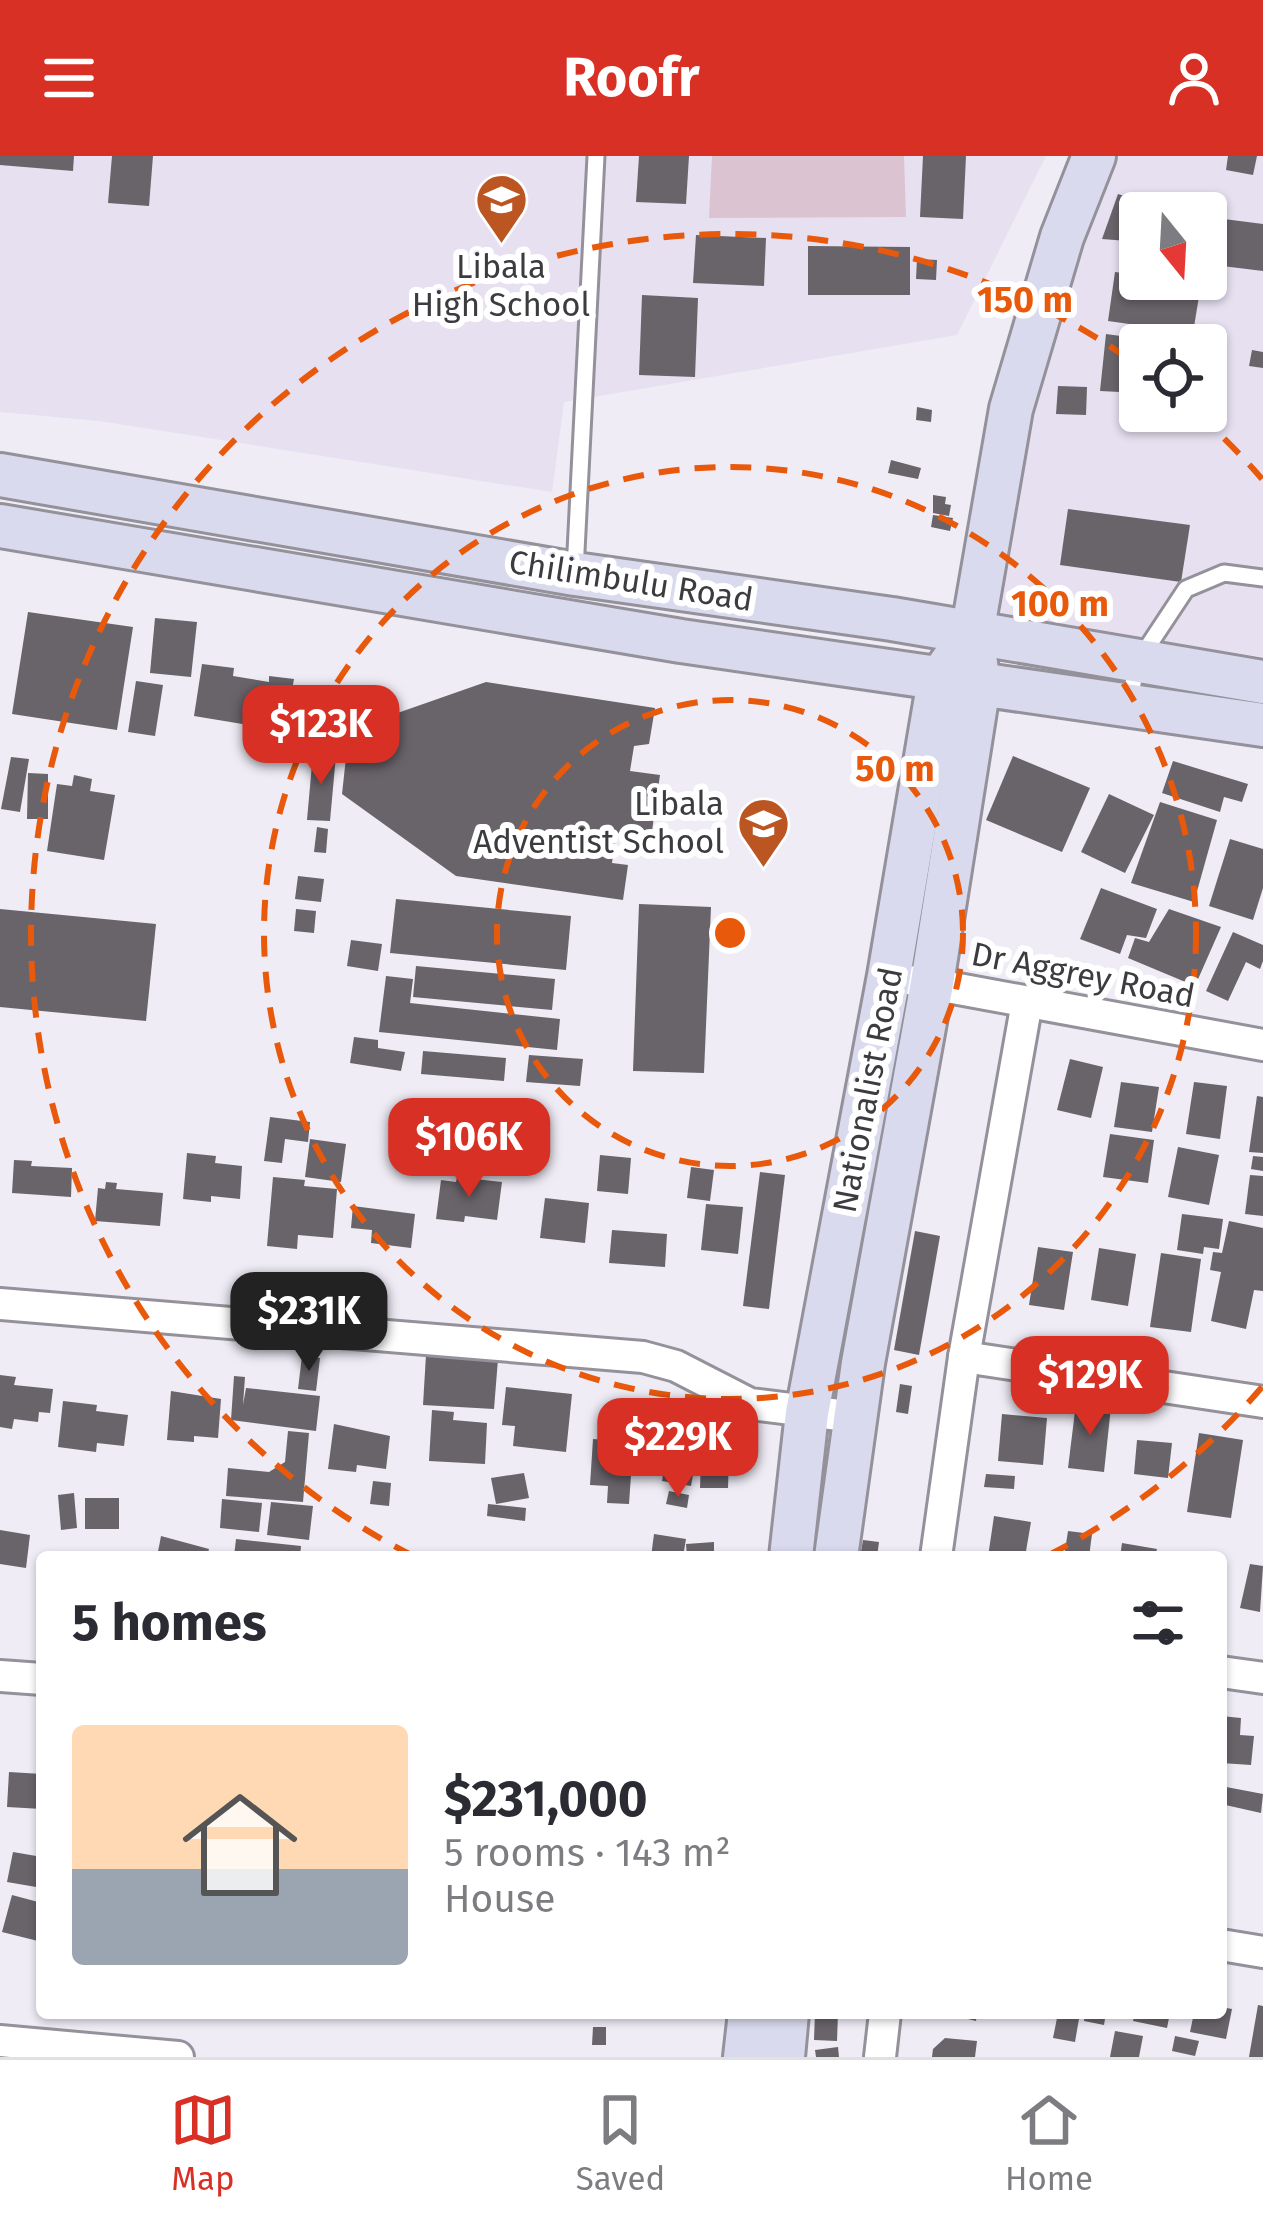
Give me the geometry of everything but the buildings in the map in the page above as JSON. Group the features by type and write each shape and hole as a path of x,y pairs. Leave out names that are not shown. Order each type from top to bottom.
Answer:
{"main road":[{"name":"Nationalist Road","path":"791,1551 807,1413 922,780 972,634 1011,410 1062,237 1094,156"},
{"name":"Chilimbulu Road","path":"0,475 575,574 914,623 1263,682"},
{"name":"Chilimbulu Road","path":"0,526 1027,694 1263,724"},
{"path":"914,623 939,610 982,572 1007,624 1029,644"},
{"path":"887,672 907,706 918,742 922,780"},
{"name":"Nationalist Road","path":"837,1551 855,1417 965,770 959,683"},
{"path":"965,770 976,737 997,709 1027,694"},
{"path":"745,2057 748,2019"},
{"path":"783,2057 786,2019"}],"street":[{"name":"Dr Aggrey Road","path":"890,976 1263,1045"},
{"path":"937,1551 964,1357 1027,1002"},
{"path":"0,1304 643,1357 676,1366 750,1404 855,1417"},
{"path":"964,1357 1263,1402"},
{"path":"1227,1673 1263,1678"},
{"path":"0,1676 36,1679"},
{"path":"1227,1946 1263,1952"},
{"path":"880,2057 884,2019"},
{"path":"0,2041 178,2057"}],"lane":[{"path":"575,574 596,156"},
{"path":"1129,707 1137,663 1186,590 1224,573 1263,578"}],"shaded area":[{"name":"Libala High School","path":"0,156 1046,156 957,335 564,402 552,492 99,421 0,412"},
{"path":"712,156 904,156 906,217 709,218"},
{"path":"1099,156 1263,156 1263,657 1000,617 1025,394"}],"place":[{"name":"Libala High School","path":"501,246"},
{"name":"Libala Adventist School","path":"763,869"}]}
